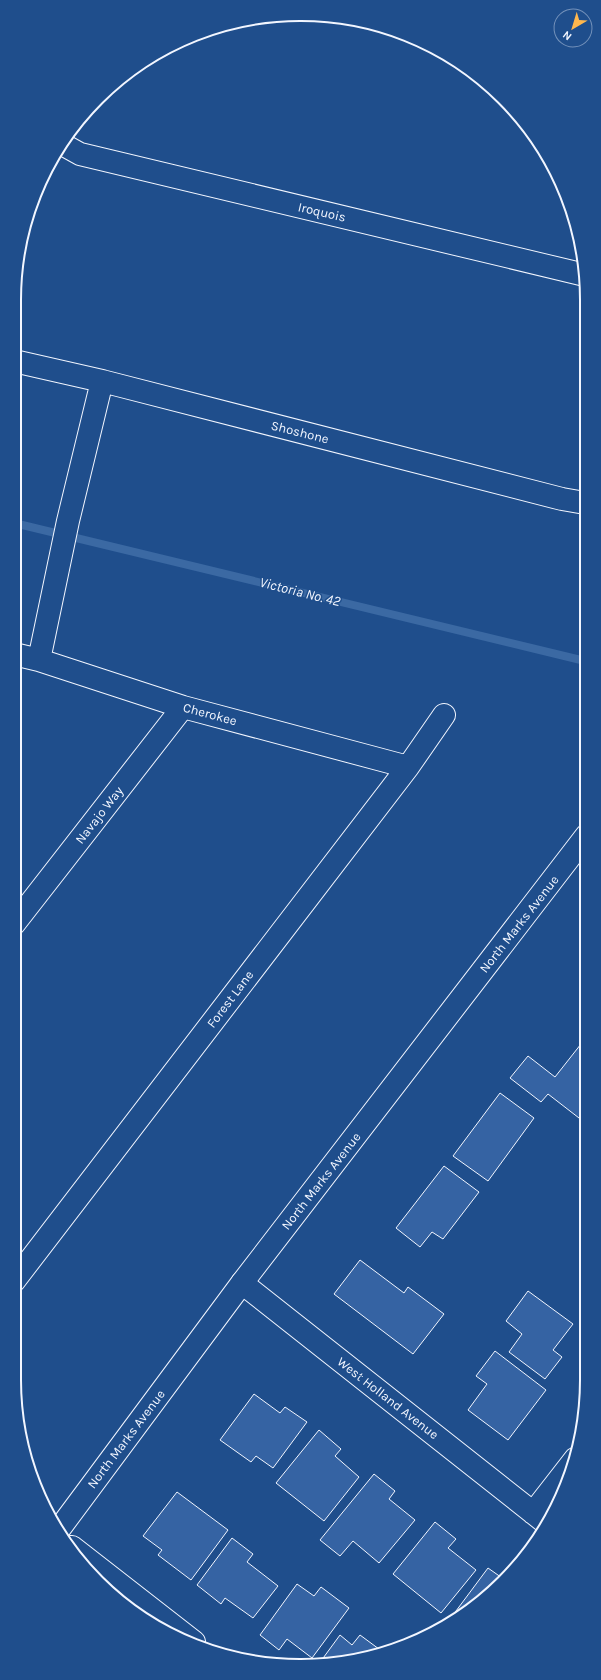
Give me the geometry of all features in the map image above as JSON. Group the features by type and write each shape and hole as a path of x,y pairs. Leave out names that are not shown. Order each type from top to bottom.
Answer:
{"street":[{"name":"Iroquois","path":"67,147 80,154 578,273"},
{"name":"Shoshone","path":"21,363 102,381 554,497 580,502"},
{"path":"39,660 68,521 102,381"},
{"name":"Cherokee","path":"21,656 39,660 183,707 408,767"},
{"name":"Navajo Way","path":"21,915 183,707"},
{"name":"Forest Lane","path":"21,1272 408,767 444,715"},
{"name":"North Marks Avenue","path":"62,1525 242,1284 580,844"},
{"name":"West Holland Avenue","path":"242,1284 539,1518 560,1483"},
{"path":"84,1556 181,1632"}],"building":[{"path":"580,1045 579,1118 548,1094 541,1102 510,1078 528,1056 555,1077"},
{"path":"500,1093 534,1118 488,1181 453,1156"},
{"path":"444,1166 479,1192 443,1239 432,1232 420,1247 396,1228"},
{"path":"360,1260 404,1293 408,1287 444,1314 413,1354 334,1294"},
{"path":"528,1291 573,1324 553,1350 562,1357 545,1379 509,1352 522,1334 506,1321"},
{"path":"495,1351 546,1390 508,1440 468,1410 487,1384 476,1376"},
{"path":"254,1394 280,1413 285,1407 307,1422 273,1468 256,1456 251,1462 220,1440"},
{"path":"319,1430 341,1449 335,1456 359,1477 324,1521 276,1483"},
{"path":"374,1474 395,1491 389,1499 415,1520 379,1563 353,1541 340,1556 320,1540"},
{"path":"177,1492 228,1530 191,1580 158,1555 162,1550 143,1536"},
{"path":"435,1522 456,1539 448,1548 476,1570 441,1613 393,1574"},
{"path":"232,1538 253,1554 247,1562 278,1586 253,1618 225,1598 221,1604 197,1585"},
{"path":"488,1568 499,1576 485,1590 455,1613"},
{"path":"297,1584 314,1596 321,1587 349,1608 312,1658 287,1639 279,1650 260,1635"},
{"path":"340,1635 352,1645 360,1635 377,1648 355,1654 323,1658"}],"waterway":[{"name":"Victoria No. 42","path":"21,525 580,660"}]}
